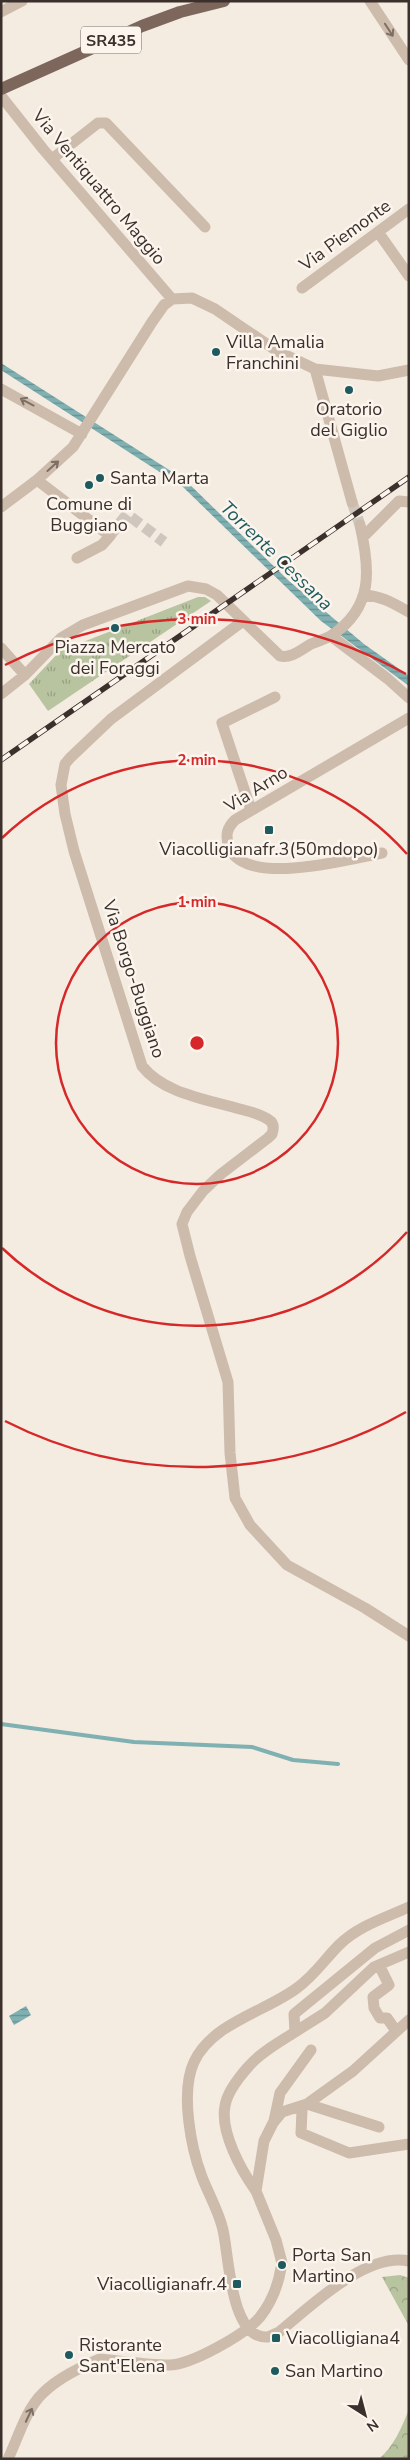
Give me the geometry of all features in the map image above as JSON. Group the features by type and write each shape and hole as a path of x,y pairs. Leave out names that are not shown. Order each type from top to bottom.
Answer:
{"main road":[{"name":"SR435","path":"1,89 142,26 180,12 224,1"}],"street":[{"path":"1,12 22,1"},
{"path":"370,1 409,60"},
{"name":"Via Ventiquattro Maggio","path":"1,96 52,159 172,299"},
{"path":"52,159 98,123 106,123 205,227"},
{"name":"Via Piemonte","path":"302,288 409,209"},
{"path":"378,232 409,276"},
{"path":"1,507 37,480 69,452 152,322 172,299 185,297 200,301 278,351 315,369 378,376 409,370"},
{"path":"315,369 352,502"},
{"path":"1,389 82,434"},
{"path":"37,480 110,536 102,544 77,558"},
{"path":"5,690 25,675 46,651 66,634 113,613 188,586 206,589 217,596 276,654 284,657 330,636 349,623 357,614 364,595 367,556 361,531 400,501 409,502"},
{"path":"364,595 393,601 409,612"},
{"name":"Via Borgo-Buggiano","path":"243,621 111,719 76,752 66,764 61,784 65,814 74,851 142,1066 148,1073 165,1085 194,1096 254,1113 270,1120 273,1124 272,1134 268,1138 221,1174 203,1191 187,1212 182,1224 226,1373 230,1461 235,1498 250,1525 287,1565 365,1608 409,1636"},
{"path":"330,636 388,679 409,698"},
{"path":"1,648 25,675"},
{"path":"251,810 222,723 275,697"},
{"name":"Via Arno","path":"382,854 283,870 261,869 238,859 230,851 226,841 228,828 235,820 409,718"},
{"path":"409,1908 354,1932 339,1944 298,1988 227,2028 207,2044 194,2062 190,2075 188,2096 198,2168 223,2229 235,2303 249,2327 260,2337 268,2338 368,2266 392,2259 409,2261"},
{"path":"295,2032 294,2014 375,1948 409,1930"},
{"path":"8,2459 32,2407 43,2392 90,2363 100,2359 170,2365 187,2362 220,2346 258,2319 272,2299 282,2266 276,2240 256,2191 234,2151 225,2121 225,2106 229,2095 249,2066 295,2032 325,2013 378,1965 409,1952"},
{"path":"378,1965 389,1985 373,1996 372,2001 380,2018 387,2018 396,2031"},
{"path":"256,2191 264,2141 273,2123 282,2112 302,2105 353,2071 409,2020"},
{"path":"273,2123 280,2093 311,2050"},
{"path":"302,2105 379,2127"},
{"path":"302,2105 301,2133 339,2150 349,2153 409,2144"}],"green space":[{"path":"198,597 205,597 211,601 48,711 29,684 60,651"},
{"path":"400,2275 409,2278 409,2326 382,2277"},
{"path":"409,2409 409,2459 379,2459 393,2442"}],"water":[{"path":"1,363 185,480 289,581 364,644 409,676 409,686 321,621 183,487 1,370"},
{"path":"26,2006 31,2015 14,2025 9,2016"}],"waterway":[{"path":"1,1724 134,1742 252,1747 293,1760 338,1764"}],"tunnel":[{"path":"352,502 360,525"},
{"path":"110,536 127,514 164,542"}],"railway":[{"path":"1,760 409,477"}],"place":[{"name":"Villa Amalia Franchini","path":"216,352"},
{"name":"Oratorio del Giglio","path":"349,390"},
{"name":"Santa Marta","path":"100,478"},
{"name":"Comune di Buggiano","path":"89,485"},
{"name":"Piazza Mercato dei Foraggi","path":"115,628"},
{"name":"Viacolligianafr.3(50mdopo)","path":"269,830"},
{"name":"Porta San Martino","path":"282,2265"},
{"name":"Viacolligianafr.4","path":"237,2284"},
{"name":"Viacolligiana4","path":"276,2338"},
{"name":"Ristorante Sant'Elena","path":"69,2355"},
{"name":"San Martino","path":"275,2371"}],"water label":[{"name":"Torrente Cessana","path":"277,555"}]}
